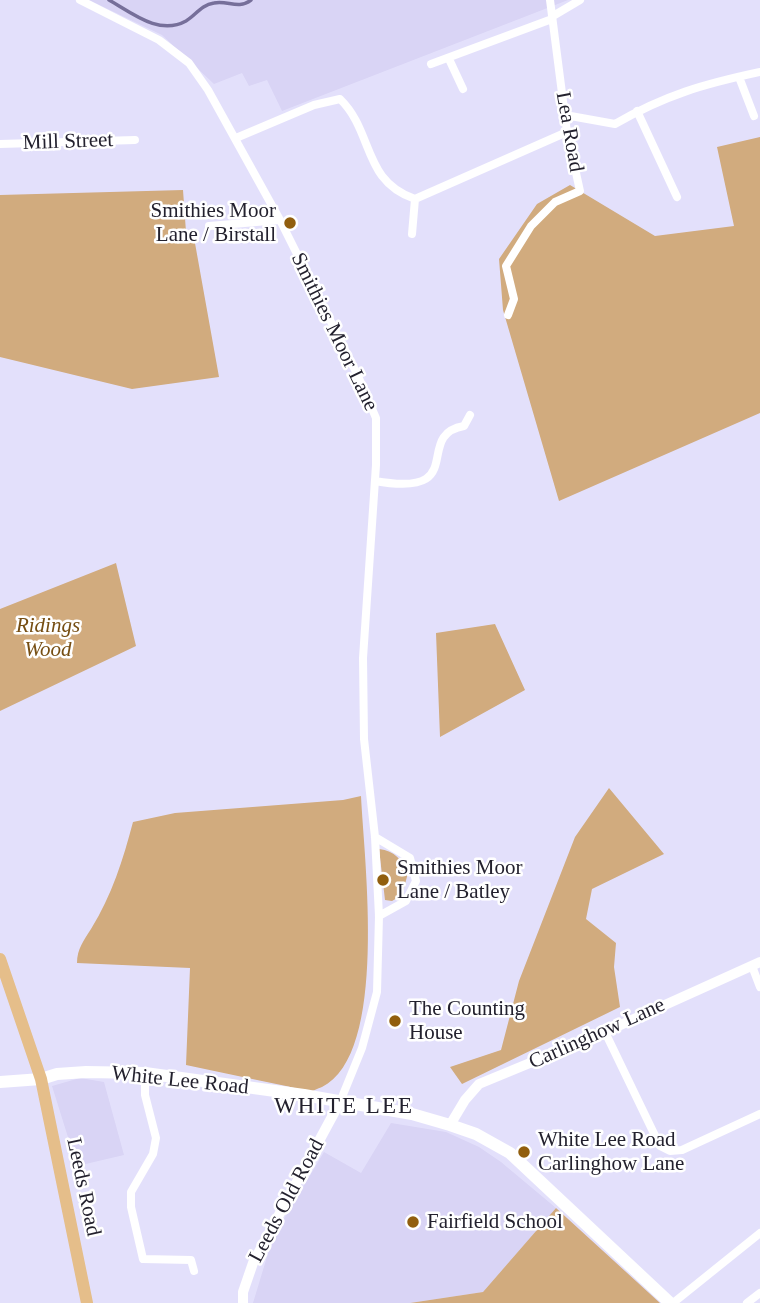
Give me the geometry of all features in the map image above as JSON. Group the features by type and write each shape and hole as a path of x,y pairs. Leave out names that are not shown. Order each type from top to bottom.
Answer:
{"main road":[{"name":"Leeds Road","path":"0,959 31,1043 41,1079 87,1303"},
{"name":"White Lee Road","path":"0,1082 86,1072 145,1073 412,1114 450,1125 477,1134 510,1153 671,1303"}],"street":[{"name":"Smithies Moor Lane","path":"80,0 159,40 189,63 236,138 280,220 358,376 376,418 375,481 363,658 364,740 375,837 379,916 377,992 362,1048 340,1102"},
{"name":"Lea Road","path":"508,315 514,299 506,266 531,226 555,202 580,191 567,132 550,0"},
{"path":"431,64 552,17 580,0"},
{"path":"449,58 463,89"},
{"path":"565,115 615,124 651,103 706,83 760,72"},
{"path":"739,77 754,116"},
{"path":"236,138 314,105 340,99 355,119 375,169 403,195 415,199 567,132"},
{"path":"637,111 677,197"},
{"name":"Mill Street","path":"0,144 135,140"},
{"path":"412,233 415,199"},
{"path":"209,226 280,220"},
{"path":"375,481 408,484 429,479 435,472 440,441 447,432 464,426 470,415"},
{"path":"375,837 410,858 416,881 406,901 379,916"},
{"path":"756,964 760,987"},
{"name":"Carlinghow Lane","path":"450,1125 464,1100 479,1084 605,1032 756,964"},
{"path":"605,1032 660,1146 670,1151 682,1150 760,1114"},
{"path":"145,1073 145,1096 156,1138 153,1154 131,1192 139,1261 191,1260 194,1271"},
{"name":"Leeds Old Road","path":"243,1303 243,1292 253,1263 340,1102"},
{"path":"671,1303 760,1233"},
{"path":"747,1303 760,1293"}],"shaded area":[{"path":"89,0 568,0 282,111 267,80 249,86 242,73 214,84 162,35"},
{"path":"80,1078 104,1082 124,1155 77,1166 52,1086"},
{"name":"Fairfield School","path":"391,1123 446,1132 479,1147 556,1208 483,1292 410,1303 253,1303 273,1237 324,1152 361,1173"}],"green space":[{"path":"760,137 760,413 559,501 503,310 499,259 537,204 570,185 655,236 734,226 717,147"},
{"path":"183,190 186,232 193,232 219,377 132,389 0,357 0,195"},
{"name":"Ridings Wood","path":"116,563 136,646 0,711 0,609"},
{"path":"495,624 525,690 440,737 436,633"},
{"path":"609,788 664,854 592,889 586,919 616,943 614,967 620,1007 462,1084 450,1067 501,1050 519,981 575,837"},
{"path":"361,796 368,907 365,997 357,1037 343,1068 322,1087 306,1091 186,1065 190,968 77,963 81,945 111,890 133,822 175,813 343,800"},
{"path":"379,849 397,857 408,873 402,895 392,901 385,900"},
{"path":"556,1208 660,1303 410,1303 483,1292"}],"waterway":[{"path":"109,0 146,21 166,26 186,21 209,4 219,2 237,5 251,0"}],"place":[{"name":"Smithies Moor Lane / Birstall","path":"290,223"},
{"name":"Smithies Moor Lane / Batley","path":"383,880"},
{"name":"The Counting House","path":"395,1021"},
{"name":"White Lee Road Carlinghow Lane","path":"524,1152"},
{"name":"Fairfield School","path":"413,1222"}],"district":[{"name":"WHITE LEE","path":"344,1107"}]}
